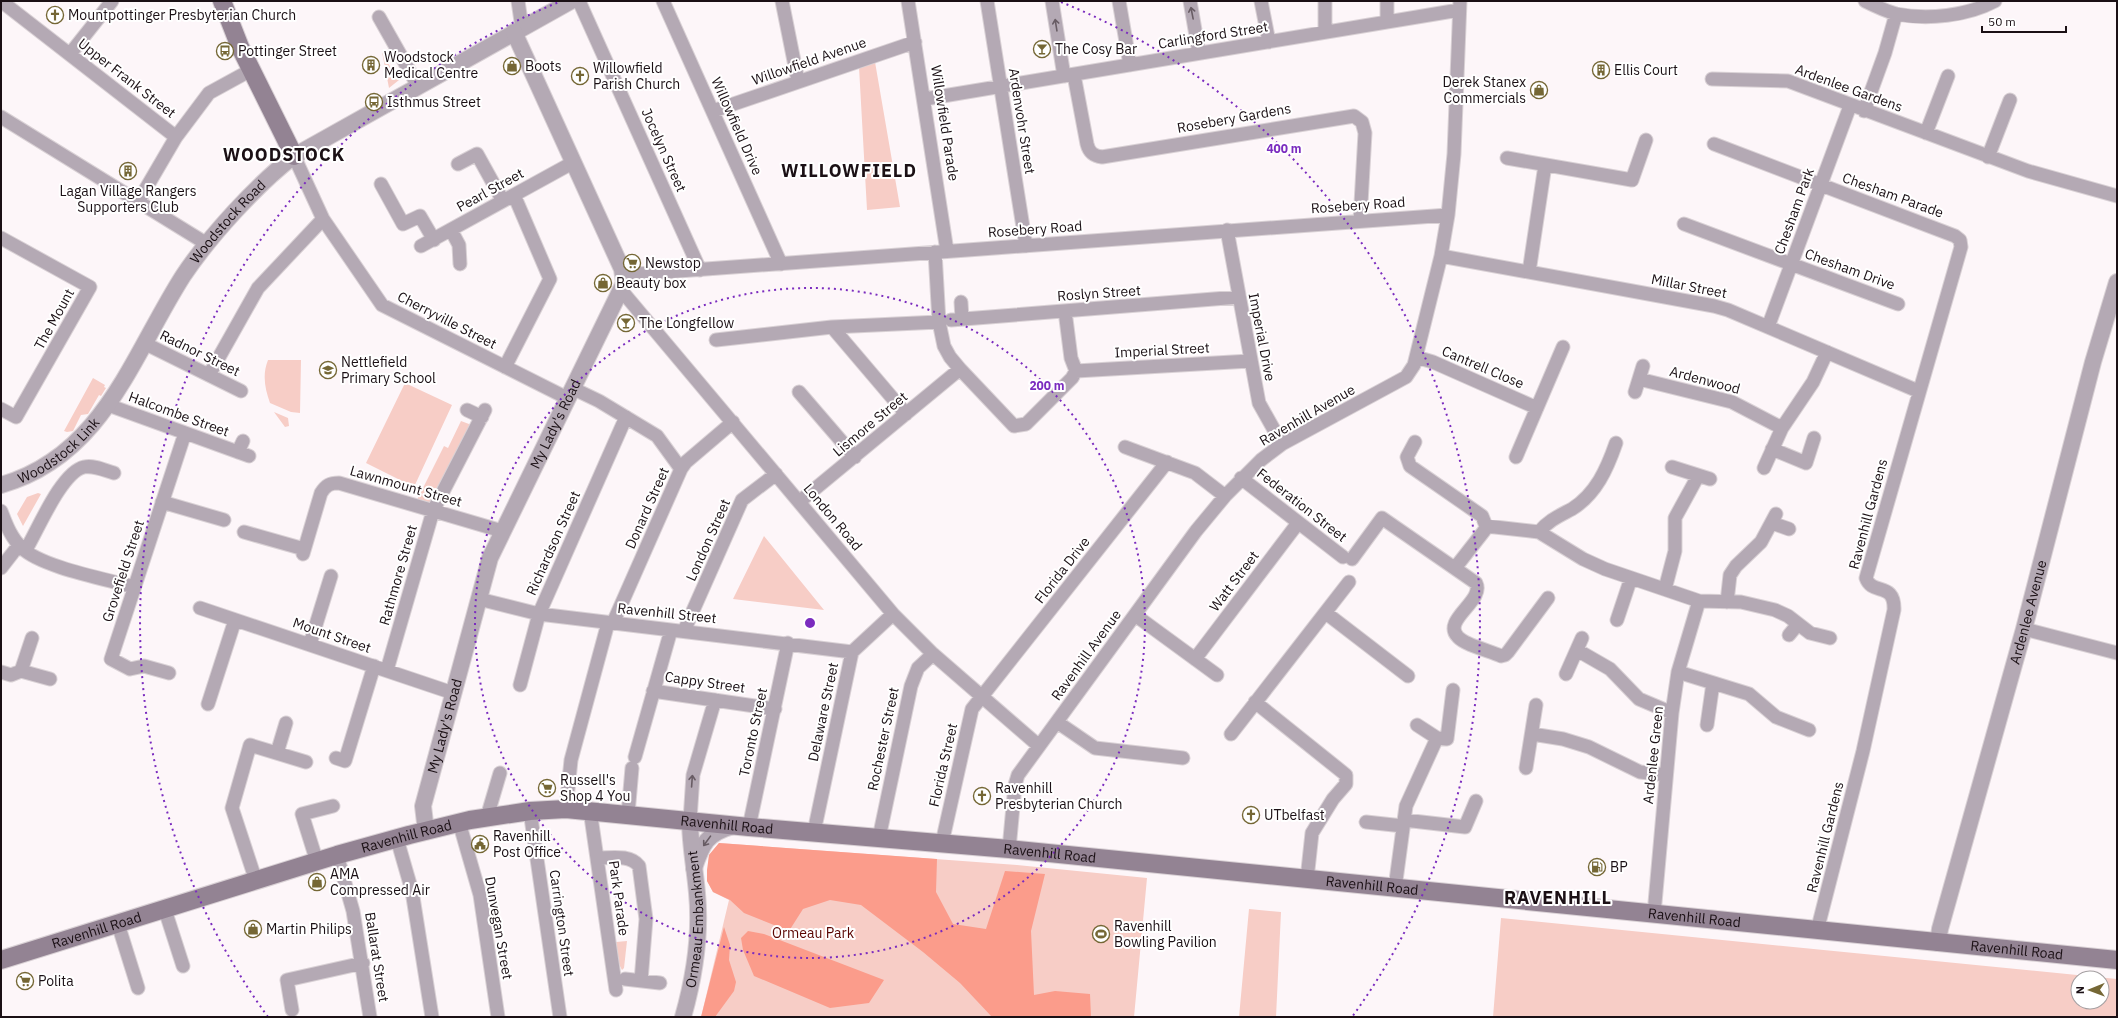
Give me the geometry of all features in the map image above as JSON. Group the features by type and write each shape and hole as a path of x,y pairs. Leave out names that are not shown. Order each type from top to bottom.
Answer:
{"main road":[{"path":"222,1 251,70 294,156"},
{"name":"Ravenhill Road","path":"1,960 317,862 458,822 530,811 566,809 1009,849 2117,960"}],"street":[{"name":"Upper Frank Street","path":"2,1 176,137"},
{"path":"70,54 112,1"},
{"path":"518,1 518,30 623,282"},
{"name":"Woodstock Road","path":"108,405 146,344 182,278 207,244 271,175 294,156 571,1"},
{"name":"Jocelyn Street","path":"579,1 700,270"},
{"name":"Willowfield Drive","path":"663,1 781,264"},
{"path":"782,1 798,81"},
{"name":"Willowfield Parade","path":"908,1 925,99 941,251"},
{"name":"Ardenvohr Street","path":"987,1 1026,246"},
{"name":"Rosebery Gardens","path":"1052,1 1069,75 1087,144 1091,153 1102,157 1354,116 1362,122 1365,132 1360,221"},
{"path":"1119,1 1130,65"},
{"path":"1190,1 1199,53"},
{"path":"1261,1 1268,42"},
{"path":"1325,1 1325,31"},
{"path":"1387,1 1387,22"},
{"path":"1865,1 1896,14 1925,16 1948,15 1978,8 1995,1"},
{"name":"Carlingford Street","path":"925,99 1268,42 1325,31 1387,22 1459,6"},
{"name":"Ravenhill Avenue","path":"1009,849 1015,785 1018,776 1196,531 1225,496 1261,460 1282,444 1406,377 1411,371 1416,357 1440,256 1448,215 1454,154 1459,6"},
{"path":"1864,111 1885,53 1896,14"},
{"path":"379,17 418,86"},
{"name":"Willowfield Avenue","path":"713,111 915,42"},
{"path":"138,202 176,137 209,93 251,70"},
{"path":"1926,133 1948,76"},
{"name":"Ardenlee Gardens","path":"1712,79 1788,81 1988,158 2117,196"},
{"path":"1988,158 2010,100"},
{"name":"Chesham Park","path":"1768,327 1850,106"},
{"path":"1,117 207,244"},
{"path":"1506,158 1632,180 1646,140"},
{"name":"Chesham Parade","path":"1714,144 1955,236"},
{"path":"458,164 476,154 509,198 550,279 505,367"},
{"name":"Cherryville Street","path":"294,156 323,219 382,305 505,367 626,417 657,436 681,469"},
{"name":"Pearl Street","path":"421,246 574,162"},
{"path":"1529,272 1545,165"},
{"path":"381,184 403,224 420,216 434,240"},
{"name":"Rosebery Road","path":"623,282 700,270 941,251 1448,215"},
{"path":"209,375 258,288 323,219"},
{"name":"Chesham Drive","path":"1684,224 1898,304"},
{"path":"451,230 459,245 460,264"},
{"name":"Imperial Drive","path":"1227,230 1250,361 1259,403 1282,444"},
{"name":"Ravenhill Gardens","path":"1818,931 1863,751 1894,610 1895,601 1892,595 1887,591 1871,586 1866,578 1918,391 1961,247 1960,240 1955,236"},
{"name":"The Mount","path":"1,238 90,287 16,417 1,409"},
{"path":"941,251 950,320"},
{"name":"Millar Street","path":"1440,256 1714,306 1768,327 1918,391"},
{"name":"My Lady's Road","path":"426,831 423,806 490,558 623,282"},
{"name":"London Road","path":"623,282 733,422 893,614 932,654 1039,746"},
{"name":"Ardenlee Avenue","path":"1938,943 1940,929 2024,629 2093,362 2117,282"},
{"name":"Roslyn Street","path":"716,340 832,327 950,320 1239,297"},
{"path":"961,302 950,320 944,346 950,357 960,369 1014,426 1020,426 1029,421 1072,378 1076,371 1071,358 1065,311"},
{"path":"832,327 906,414"},
{"name":"Radnor Street","path":"146,344 241,391"},
{"path":"1516,457 1563,347"},
{"path":"1764,468 1782,428 1813,382 1827,352"},
{"name":"Cantrell Close","path":"1416,357 1433,362 1537,408"},
{"name":"Imperial Street","path":"1076,371 1250,361"},
{"name":"Ardenwood","path":"1643,366 1637,386 1732,402 1782,428"},
{"name":"Lismore Street","path":"800,502 960,369"},
{"path":"799,392 855,457"},
{"name":"Halcombe Street","path":"108,405 185,433 243,450"},
{"name":"Woodstock Link","path":"1,485 32,473 50,462 90,427 108,405"},
{"name":"Rathmore Street","path":"387,670 433,511 483,414 467,410"},
{"name":"Richardson Street","path":"520,685 539,614 626,417"},
{"name":"Donard Street","path":"566,809 571,760 610,623 681,469 686,462 733,422"},
{"name":"Grovefield Street","path":"170,673 144,666 130,669 111,659 185,433"},
{"path":"1772,448 1806,463 1814,438"},
{"path":"1415,442 1406,457 1410,466 1475,510 1482,516 1486,526"},
{"path":"1539,532 1548,522 1572,509 1593,490 1605,472 1616,443"},
{"path":"1125,447 1198,474 1225,496"},
{"name":"Florida Drive","path":"981,696 1167,462"},
{"path":"1,568 15,550 28,546 61,489 76,471 83,467 91,466 114,473"},
{"path":"1665,590 1675,552 1675,518 1704,478 1672,467"},
{"name":"London Street","path":"684,631 742,500 776,474"},
{"name":"Federation Street","path":"1242,478 1298,523 1348,558 1382,518 1455,568"},
{"name":"Lawnmount Street","path":"244,532 304,552 321,493 326,486 332,483 339,483 502,531"},
{"path":"162,502 224,520"},
{"path":"1,511 13,538 22,548 39,560 134,587"},
{"path":"1727,602 1730,575 1736,566 1761,542 1774,518 1789,529"},
{"name":"Watt Street","path":"1195,659 1298,523"},
{"path":"1486,526 1539,532 1583,559 1631,578 1699,601 1741,602 1775,610 1788,616 1810,633 1830,638"},
{"path":"1486,526 1455,568 1476,583 1477,591 1457,620 1454,629 1455,634 1461,640 1501,656 1506,655 1548,598"},
{"path":"310,644 331,576"},
{"path":"1617,620 1631,578"},
{"path":"1231,734 1349,582"},
{"name":"Ravenhill Street","path":"479,599 539,614 788,643 852,652"},
{"name":"Ardenlee Green","path":"1654,914 1672,713 1678,672 1699,601"},
{"name":"Mount Street","path":"200,608 453,693"},
{"path":"1326,613 1408,676"},
{"name":"Delaware Street","path":"814,832 852,652 893,614"},
{"path":"1135,615 1217,675"},
{"path":"208,704 234,620"},
{"path":"1789,635 1798,624"},
{"path":"2024,629 2117,653"},
{"path":"628,814 633,762 671,630"},
{"path":"21,671 32,638"},
{"name":"Toronto Street","path":"741,826 775,709 788,643"},
{"path":"1566,674 1579,644 1610,669 1639,699 1672,713"},
{"name":"Rochester Street","path":"879,838 911,686 918,668 932,654"},
{"path":"336,758 345,761 374,666"},
{"path":"1,672 11,674 21,671 50,679"},
{"path":"1678,672 1749,694 1776,717 1809,730"},
{"path":"1707,725 1713,683"},
{"path":"1417,725 1437,738 1448,739 1453,690"},
{"name":"Cappy Street","path":"653,691 775,709"},
{"name":"Florida Street","path":"942,843 972,709 981,696"},
{"path":"690,820 692,775 715,700"},
{"path":"1256,702 1346,775 1346,784 1333,799 1312,833 1307,879"},
{"path":"1526,768 1536,705"},
{"path":"1057,722 1095,748 1183,758"},
{"path":"277,753 286,723"},
{"path":"1532,734 1563,739 1582,745 1640,772 1666,775"},
{"path":"1395,888 1403,823 1410,796 1437,738"},
{"path":"256,881 232,808 250,745 306,762"},
{"path":"487,817 500,773"},
{"path":"1366,822 1465,827 1476,801"},
{"path":"317,862 302,814 333,806"},
{"name":"Park Parade","path":"590,810 616,990"},
{"name":"Carrington Street","path":"530,811 560,1017"},
{"name":"Ormeau Embankment","path":"683,1017 692,977 697,926 697,894 690,847 690,820"},
{"name":"Dunvegan Street","path":"458,822 480,895 498,1017"},
{"path":"694,870 700,852 710,836 719,830 741,826"},
{"path":"397,839 412,891 432,1017"},
{"name":"Ballarat Street","path":"337,856 353,911 363,963 370,1017"},
{"path":"597,858 626,858 634,861 638,866 646,919 641,981"},
{"path":"165,910 183,966"},
{"path":"118,924 138,988"},
{"path":"292,1010 286,980 363,963"},
{"path":"625,979 660,983"}],"green space":[{"path":"382,52 392,70 399,72 399,80 389,88"},
{"path":"875,62 900,207 867,210 859,67"},
{"path":"268,360 301,360 300,413 291,412 270,403 265,382 265,371"},
{"path":"93,378 105,385 104,387 106,388 101,396 99,395 88,414 81,415 73,431 64,431"},
{"path":"405,383 452,405 414,487 366,463"},
{"path":"274,412 288,418 289,426 285,427"},
{"path":"461,421 469,424 470,427 431,503 417,500 444,446 448,448"},
{"path":"38,493 41,494 23,526 17,514 27,497"},
{"path":"764,536 824,610 733,599"},
{"name":"Ormeau Park","path":"719,843 1017,865 1147,878 1134,1017 701,1017 729,900 713,892 707,881 709,855"},
{"path":"1249,909 1281,912 1276,1017 1239,1017"},
{"path":"1501,918 2070,974 2070,1010 2110,1010 2110,978 2117,979 2117,1017 1493,1017"},
{"path":"627,941 624,968 622,970 619,964 616,942"}],"shaded area":[{"path":"719,843 937,859 936,892 953,924 986,929 1005,871 1045,874 1031,931 1034,995 1055,991 1090,994 1091,1017 992,1017 960,983 923,952 861,905 830,900 803,909 789,931 744,913 730,900 713,892 707,881 709,855"},
{"path":"724,927 730,945 729,960 736,982 734,991 715,1017 701,1017"},
{"path":"748,931 764,934 884,980 869,1003 830,1008 754,976 743,950 741,938"}],"place":[{"name":"Mountpottinger Presbyterian Church","path":"55,15"},
{"name":"The Cosy Bar","path":"1042,49"},
{"name":"Pottinger Street","path":"225,51"},
{"name":"Woodstock Medical Centre","path":"371,65"},
{"name":"Boots","path":"512,66"},
{"name":"Ellis Court","path":"1601,70"},
{"name":"Willowfield Parish Church","path":"580,76"},
{"name":"Derek Stanex Commercials","path":"1539,90"},
{"name":"Isthmus Street","path":"374,102"},
{"name":"Lagan Village Rangers Supporters Club","path":"128,171"},
{"name":"Newstop","path":"632,263"},
{"name":"Beauty box","path":"603,283"},
{"name":"The Longfellow","path":"626,323"},
{"name":"Nettlefield Primary School","path":"328,370"},
{"name":"Russell's Shop 4 You","path":"547,788"},
{"name":"Ravenhill Presbyterian Church","path":"982,796"},
{"name":"UTbelfast","path":"1251,815"},
{"name":"Ravenhill Post Office","path":"480,844"},
{"name":"BP","path":"1597,867"},
{"name":"AMA Compressed Air","path":"317,882"},
{"name":"Martin Philips","path":"253,929"},
{"name":"Ravenhill Bowling Pavilion","path":"1101,934"},
{"name":"Polita","path":"25,981"}],"district":[{"name":"WOODSTOCK","path":"284,154"},
{"name":"WILLOWFIELD","path":"849,170"},
{"name":"RAVENHILL","path":"1558,897"}]}
